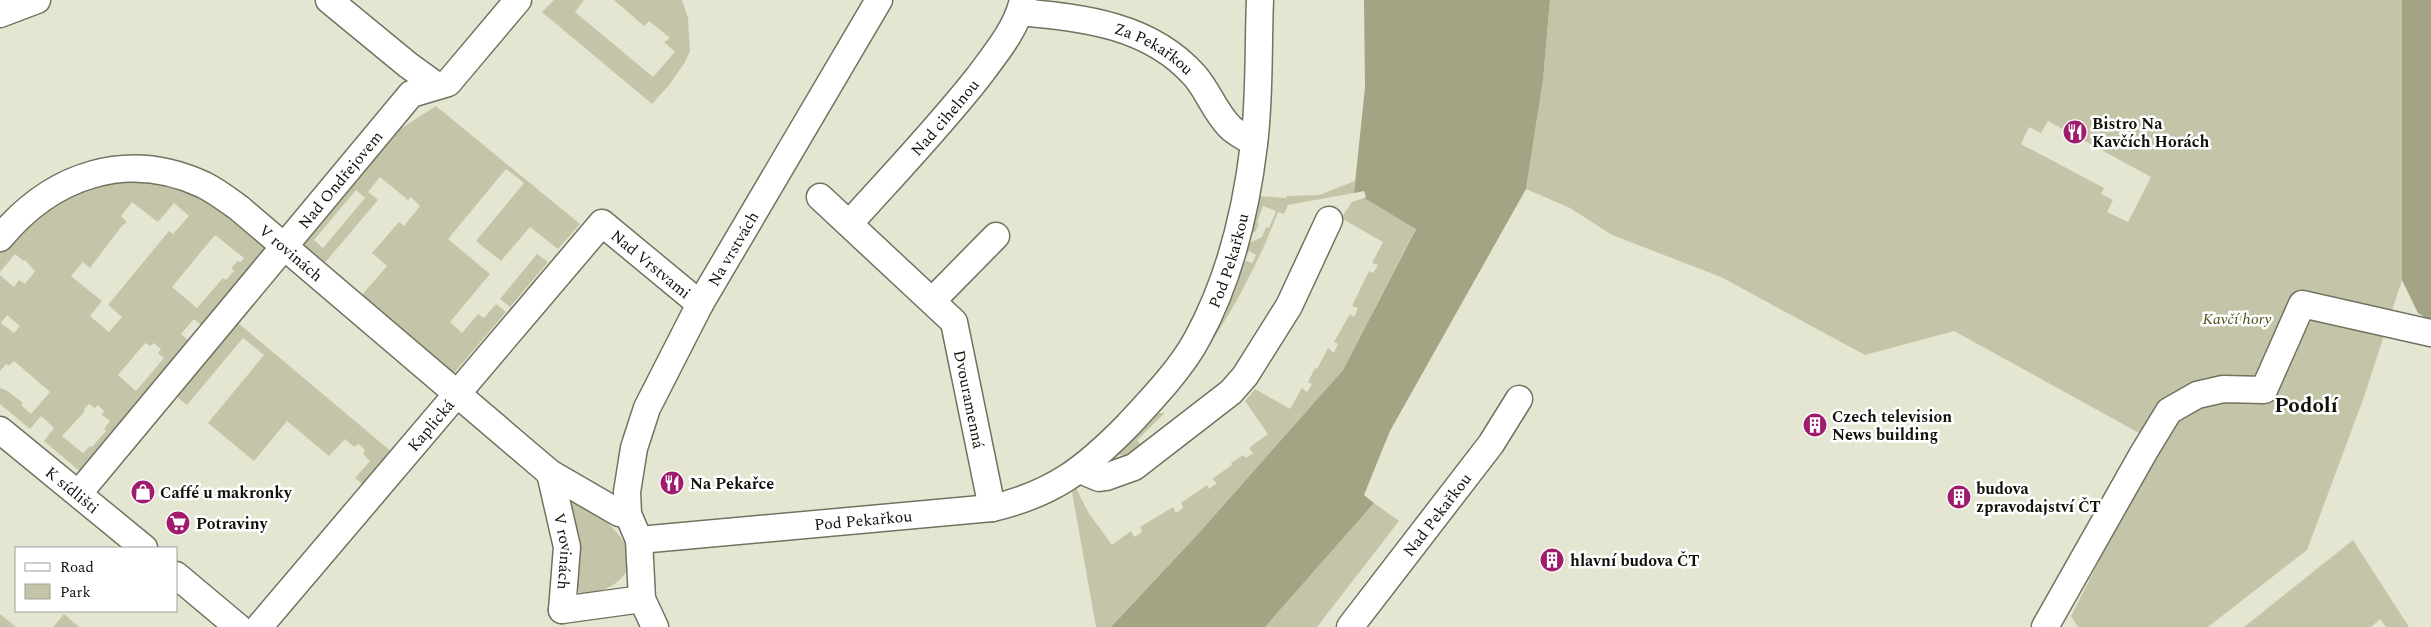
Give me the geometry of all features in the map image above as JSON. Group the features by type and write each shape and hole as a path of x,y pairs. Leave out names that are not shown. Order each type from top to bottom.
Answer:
{"street":[{"path":"0,14 37,0"},
{"path":"329,0 408,66 437,86"},
{"name":"Nad Ondřejovem","path":"79,494 411,94 448,83 518,0"},
{"name":"Na vrstvách","path":"628,514 629,469 647,408 700,304 879,0"},
{"name":"Pod Pekařkou","path":"639,540 992,508 1034,496 1057,485 1080,470 1113,440 1154,397 1196,341 1224,282 1240,224 1254,143 1260,0"},
{"name":"Za Pekařkou","path":"1022,6 1104,24 1135,34 1167,50 1196,77 1229,127 1254,143"},
{"name":"Nad cihelnou","path":"850,222 951,112 989,63 1022,6"},
{"name":"V rovinách","path":"0,238 16,219 46,194 78,178 122,168 173,173 205,185 239,208 550,473 619,513 628,514"},
{"name":"Dvouramenná","path":"820,197 850,222 954,322 992,508"},
{"path":"1080,470 1099,478 1134,467 1237,386 1289,306 1329,220"},
{"name":"Nad Vrstvami","path":"602,223 700,304"},
{"name":"Kaplická","path":"259,627 602,223"},
{"path":"933,300 996,236"},
{"path":"2045,627 2144,452 2169,412 2197,394 2223,389 2264,390 2302,304 2431,333"},
{"name":"Nad Pekařkou","path":"1350,627 1491,444 1519,399"},
{"name":"K sídlišti","path":"0,430 143,547"},
{"name":"V rovinách","path":"550,473 567,548 555,619 642,599"},
{"path":"628,514 639,540 642,599 655,627"},
{"path":"178,577 238,627"}],"green space":[{"path":"554,0 584,0 575,12 653,77 675,52 664,42 670,38 649,21 644,26 614,0 682,0 688,18 690,51 670,84 652,104 542,12"},
{"path":"1364,0 1550,0 1543,80 1526,189 1390,431 1364,495 1374,503 1265,627 1111,627 1198,534 1343,370 1416,229 1364,198 1366,197 1364,191 1354,193 1365,87"},
{"name":"Kavčí hory","path":"1550,0 2402,0 2402,280 2364,397 2307,550 2208,627 2078,627 2071,616 2159,444 1954,331 1865,355 1721,277 1612,235 1570,208 1526,189 1543,80","holes":["2048,121 2151,177 2128,222 2107,212 2113,200 2101,194 2104,188 2021,144 2029,127 2041,133"]},
{"path":"2402,0 2431,0 2431,321 2418,313 2402,280"},
{"path":"436,106 580,224 558,249 530,227 501,261 476,241 524,183 506,169 448,239 490,274 450,322 462,333 478,314 484,318 496,304 506,312 453,374 361,296 387,266 372,253 399,222 404,226 420,206 411,197 408,200 380,177 368,192 378,200 323,265 300,246 397,131","holes":["356,190 365,198 323,248 314,240"]},
{"path":"137,179 172,184 210,200 271,249 205,328 194,319 181,334 192,344 83,474 44,441 54,428 41,416 30,429 0,404 0,388 6,390 23,403 21,405 31,414 50,392 14,361 9,366 6,364 0,371 0,275 14,287 19,280 25,284 35,271 25,260 15,254 0,272 0,252 19,230 49,202 101,183","holes":["132,202 158,222 174,203 189,216 173,234 169,231 108,305 122,317 109,332 90,316 102,301 71,276 83,262 90,268 121,227 127,222 121,216","215,235 244,258 231,268 234,271 226,280 223,278 197,308 172,287","7,315 20,326 14,333 1,323","145,343 150,346 154,343 161,349 158,353 164,358 136,391 118,375","89,404 95,408 98,405 104,411 102,415 110,421 104,429 106,431 92,447 90,446 83,453 62,436 85,411 84,409"]},
{"path":"1355,181 1354,193 1288,205 1284,214 1278,212 1261,253 1230,311 1189,375 1178,386 1226,311 1239,279 1243,262 1252,263 1256,255 1249,251 1245,258 1249,243 1262,237 1266,227 1269,228 1276,211 1263,206 1257,223 1259,224 1255,232 1251,234 1258,196 1286,198 1287,196 1319,195"},
{"path":"1364,198 1416,228 1343,370 1198,534 1111,627 1096,627 1072,492 1076,488 1088,512 1112,545 1131,531 1134,537 1142,532 1140,527 1173,507 1176,513 1183,508 1181,503 1207,485 1209,489 1217,483 1212,479 1232,465 1231,463 1243,455 1246,458 1253,453 1249,448 1268,434 1245,401 1255,389 1290,409 1302,388 1307,392 1312,384 1308,382 1315,368 1317,369 1328,348 1334,353 1338,344 1334,342 1350,314 1354,317 1358,308 1352,306 1369,271 1373,273 1378,265 1372,263 1383,242 1341,218 1352,202"},
{"path":"537,254 548,262 510,307 500,299"},
{"path":"237,322 393,453 365,486 355,478 370,461 363,454 365,450 359,444 354,447 345,439 329,456 287,421 254,461 208,423 264,355 243,338 187,405 176,396"},
{"path":"1156,413 1165,413 1137,440 1142,446 1129,456 1119,455 1118,453"},
{"path":"572,498 602,518 622,539 626,546 629,557 624,575 618,582 600,591 580,593 572,582 568,500"},
{"path":"1374,503 1399,521 1317,627 1265,627"},
{"path":"2353,540 2409,627 2386,627 2380,619 2371,627 2244,627"},
{"path":"0,614 16,627 0,627"},
{"path":"64,614 79,627 53,627"}],"place":[{"name":"Bistro Na Kavčích Horách","path":"2075,132"},
{"name":"Czech television News building","path":"1815,425"},
{"name":"Na Pekařce","path":"672,483"},
{"name":"Caffé u makronky","path":"143,492"},
{"name":"budova zpravodajství ČT","path":"1959,497"},
{"name":"Potraviny","path":"178,523"},
{"name":"hlavní budova ČT","path":"1552,560"}],"district":[{"name":"Podolí","path":"2306,405"}]}
